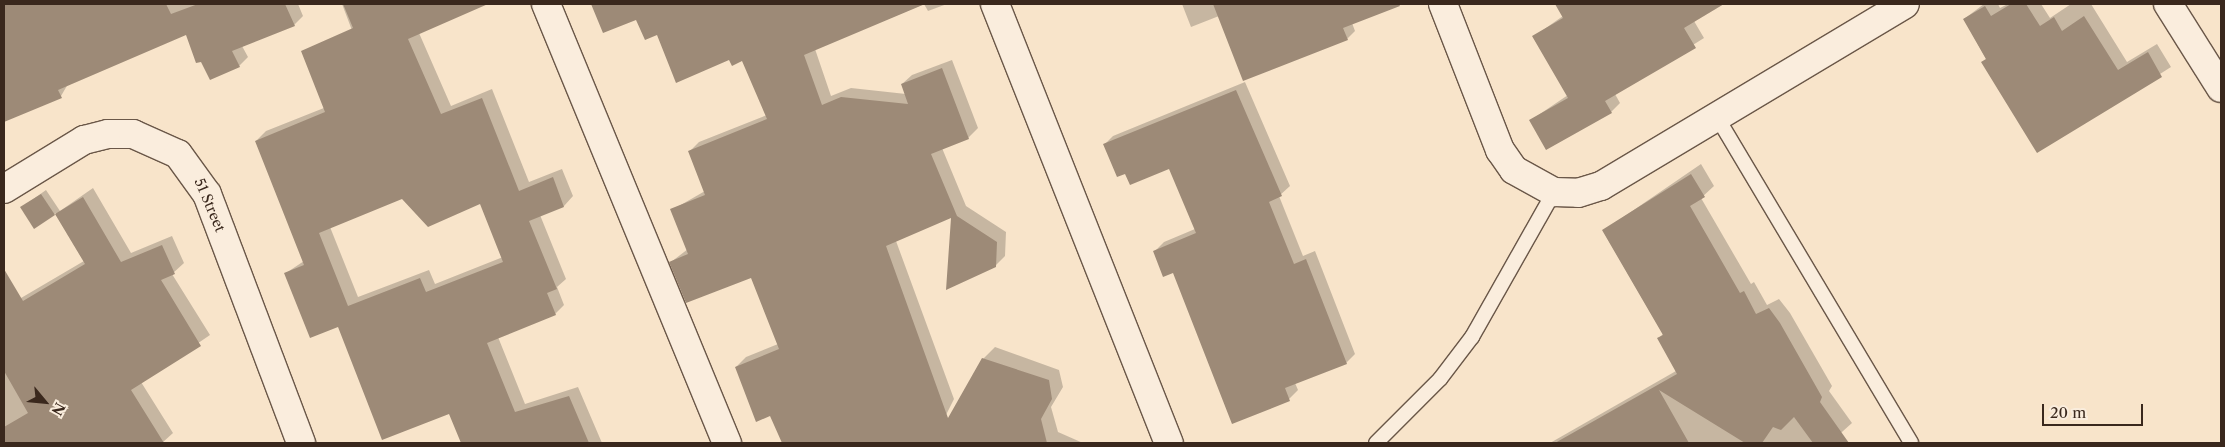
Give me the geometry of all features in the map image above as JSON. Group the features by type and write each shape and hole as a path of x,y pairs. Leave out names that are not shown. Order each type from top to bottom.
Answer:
{"street":[{"path":"546,4 727,443"},
{"path":"995,4 1169,443"},
{"path":"1443,4 1500,150 1514,170 1554,192 1578,193 1601,186 1905,4"},
{"path":"2168,4 2221,88"},
{"name":"51 Street","path":"4,189 84,140 108,134 133,134 178,154 207,194 301,443"}],"lane":[{"path":"1717,117 1911,443"},
{"path":"1376,443 1434,386 1472,338 1554,192"}],"building":[{"path":"4,4 166,4 171,14 198,4 285,4 295,26 232,51 240,67 210,80 201,62 196,63 186,35 58,90 62,98 4,122"},
{"path":"343,4 488,4 408,39 441,114 482,98 519,191 553,177 564,207 529,221 557,289 547,293 556,315 487,343 515,412 569,396 589,443 461,443 449,414 382,440 338,327 310,338 284,273 304,265 255,141 325,112 301,51 353,28","holes":["402,199 428,227 480,204 503,262 426,292 420,278 348,306 319,233"]},
{"path":"591,4 925,4 804,55 822,105 841,97 908,104 901,84 942,68 969,139 931,154 957,216 997,242 996,267 946,290 951,218 886,246 948,418 982,358 1049,380 1052,399 1041,419 1047,443 782,443 770,416 756,422 735,367 779,349 751,278 686,303 669,262 688,254 670,209 705,195 688,151 767,119 742,61 732,66 729,60 676,83 657,35 645,40 636,20 603,33"},
{"path":"1213,4 1399,4 1400,6 1343,28 1348,40 1243,81"},
{"path":"1555,4 1724,4 1684,28 1696,48 1605,101 1612,113 1546,150 1529,120 1568,98 1532,36 1563,18"},
{"path":"2011,4 2026,4 2040,26 2054,17 2062,31 2084,16 2118,70 2148,52 2162,77 2037,153 1981,62 1986,59 1963,19 1985,6 1991,16"},
{"path":"1236,90 1282,196 1269,202 1294,264 1306,259 1347,364 1285,388 1290,401 1232,424 1173,273 1163,277 1153,251 1196,233 1169,169 1130,185 1125,174 1117,177 1103,144"},
{"path":"1691,174 1705,197 1690,206 1740,293 1744,291 1756,314 1769,308 1780,323 1822,397 1820,402 1849,443 1813,443 1794,417 1781,430 1773,427 1762,443 1745,443 1659,390 1689,443 1555,443 1677,374 1657,338 1663,335 1602,230"},
{"path":"41,194 55,215 34,229 20,207"},
{"path":"83,197 121,262 162,245 175,274 161,280 201,346 131,390 164,443 4,443 4,427 28,413 4,371 4,269 23,301 85,264 55,214"}]}
